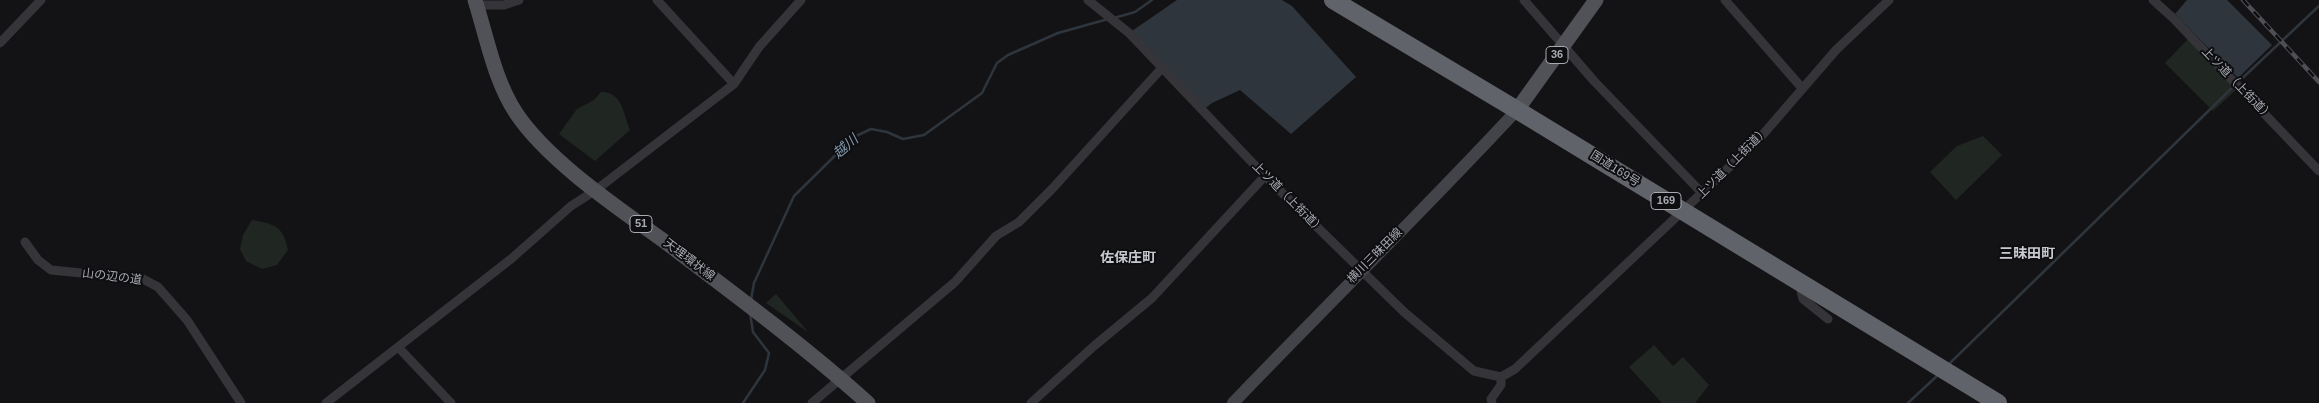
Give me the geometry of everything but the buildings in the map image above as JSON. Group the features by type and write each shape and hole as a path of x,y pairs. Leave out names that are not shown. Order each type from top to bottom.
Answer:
{"highway":[{"name":"国道169号","path":"1333,0 1998,403"}],"main road":[{"name":"36","path":"1517,110 1596,0"},
{"name":"天理環状線","path":"476,2 491,58 516,113 548,151 596,190 758,311 868,403"},
{"name":"横川三昧田線","path":"1233,403 1360,271 1460,171 1517,110"}],"street":[{"path":"0,43 41,0"},
{"path":"476,2 504,5 519,0"},
{"path":"657,0 734,84"},
{"path":"326,403 511,259 571,206 596,190 734,84 759,47 801,0"},
{"name":"上ツ道（上街道）","path":"1088,0 1129,33 1265,176 1404,312 1474,371 1501,377 1515,369 1759,140 1842,43 1889,0"},
{"path":"1524,0 1594,81 1702,193"},
{"path":"1725,0 1802,88"},
{"name":"上ツ道（上街道）","path":"2153,0 2173,18 2319,171"},
{"path":"812,403 955,282 996,236 1019,222 1052,189 1161,68"},
{"path":"1030,403 1152,298 1265,176"},
{"name":"山の辺の道","path":"25,242 38,260 51,270 143,279 158,288 186,320 241,403"},
{"path":"1805,285 1801,291 1803,299 1828,319"},
{"path":"398,347 451,403"},
{"path":"1492,403 1491,399 1501,385 1501,377"}],"shaded area":[{"path":"1177,0 1282,0 1292,6 1356,77 1291,134 1240,90 1212,103 1202,111 1129,33"},
{"path":"2187,0 2227,0 2272,45 2238,78 2175,14"},
{"path":"2188,39 2236,90 2213,111 2165,63"},
{"path":"601,92 608,93 618,100 630,130 595,161 559,134 577,109 594,100"},
{"path":"1983,136 2002,155 1956,200 1930,172 1957,146"},
{"path":"252,220 272,225 284,236 288,250 277,265 262,269 246,261 240,249 243,235"},
{"path":"776,294 808,332 766,303"},
{"path":"1654,345 1673,366 1683,357 1709,385 1695,403 1662,403 1629,367"}],"waterway":[{"name":"越川","path":"1114,18 1135,12 1152,0"},
{"path":"1949,364 2234,86 2319,6"},
{"name":"越川","path":"751,300 754,283 794,196 854,137 871,129 887,132 903,139 924,135 982,93 997,63 1008,55 1058,33 1108,19"},
{"name":"越川","path":"743,403 765,370 769,353 753,332 750,313"},
{"path":"1908,403 1938,375"}],"railway":[{"path":"2243,0 2319,82"}],"district":[{"name":"三昧田町","path":"2027,254"},
{"name":"佐保庄町","path":"1128,258"}]}
